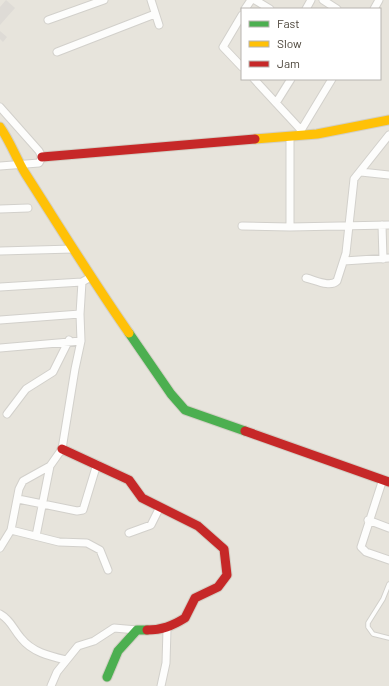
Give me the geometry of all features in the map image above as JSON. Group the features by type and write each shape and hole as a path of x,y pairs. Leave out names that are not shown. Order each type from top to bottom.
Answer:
{"street":[{"path":"48,20 104,0"},
{"path":"151,0 159,25"},
{"path":"255,0 268,8"},
{"path":"323,0 335,8"},
{"path":"57,52 155,14"},
{"path":"241,17 224,47 241,66"},
{"path":"255,80 276,103 296,134"},
{"path":"276,103 290,80"},
{"path":"290,227 296,134 331,80"},
{"path":"0,107 39,151 38,161"},
{"path":"0,166 21,166 38,161 296,134 317,134 389,120"},
{"path":"0,127 10,141 21,166 90,277 171,394 185,410 386,480 368,520 361,547 366,552 389,560"},
{"path":"306,278 334,284 337,281 344,261 354,179 389,135"},
{"path":"361,172 389,175"},
{"path":"0,209 28,208"},
{"path":"242,226 290,227 386,225 386,258 344,261"},
{"path":"0,251 73,249"},
{"path":"0,287 82,282 90,277"},
{"path":"0,548 11,530 19,489 23,481 50,466 62,449 75,368 81,341 80,314 82,282"},
{"path":"0,320 80,314"},
{"path":"0,348 69,340 81,341"},
{"path":"7,414 26,389 53,372 69,340"},
{"path":"51,686 57,672 75,648 94,641 110,630 118,627 137,630 167,629 185,618 193,601 198,595 218,587 227,575 228,570 224,549 198,526 139,496 129,480 62,449"},
{"path":"18,499 77,511 83,510 97,464"},
{"path":"36,536 44,504 50,466"},
{"path":"129,533 151,525 160,507"},
{"path":"368,520 389,528"},
{"path":"11,530 64,542 87,543 97,547 100,550 108,570"},
{"path":"0,614 12,623 20,637 27,645 44,654 66,660"},
{"path":"161,686 166,663 167,629"},
{"path":"106,677 118,651 137,630"}],"lane":[{"path":"389,584 383,599 368,623 368,627 373,634 389,638"}],"shaded area":[{"path":"0,0 389,0 389,686 0,686"}],"building":[{"path":"6,0 15,8 0,25 0,7"},
{"path":"0,31 7,37 3,42 0,39"}],"traffic: fast":[{"path":"129,333 171,394 185,410 245,431"},
{"path":"107,677 118,651 137,630 147,630"}],"traffic: slow":[{"path":"255,139 317,134 389,120"},
{"path":"0,127 25,173 129,333"}],"traffic: jam":[{"path":"42,157 255,139"},
{"path":"245,431 389,482"},
{"path":"62,449 129,480 142,498 198,526 224,549 227,575 218,587 195,598 185,618 167,627 147,630"}]}
